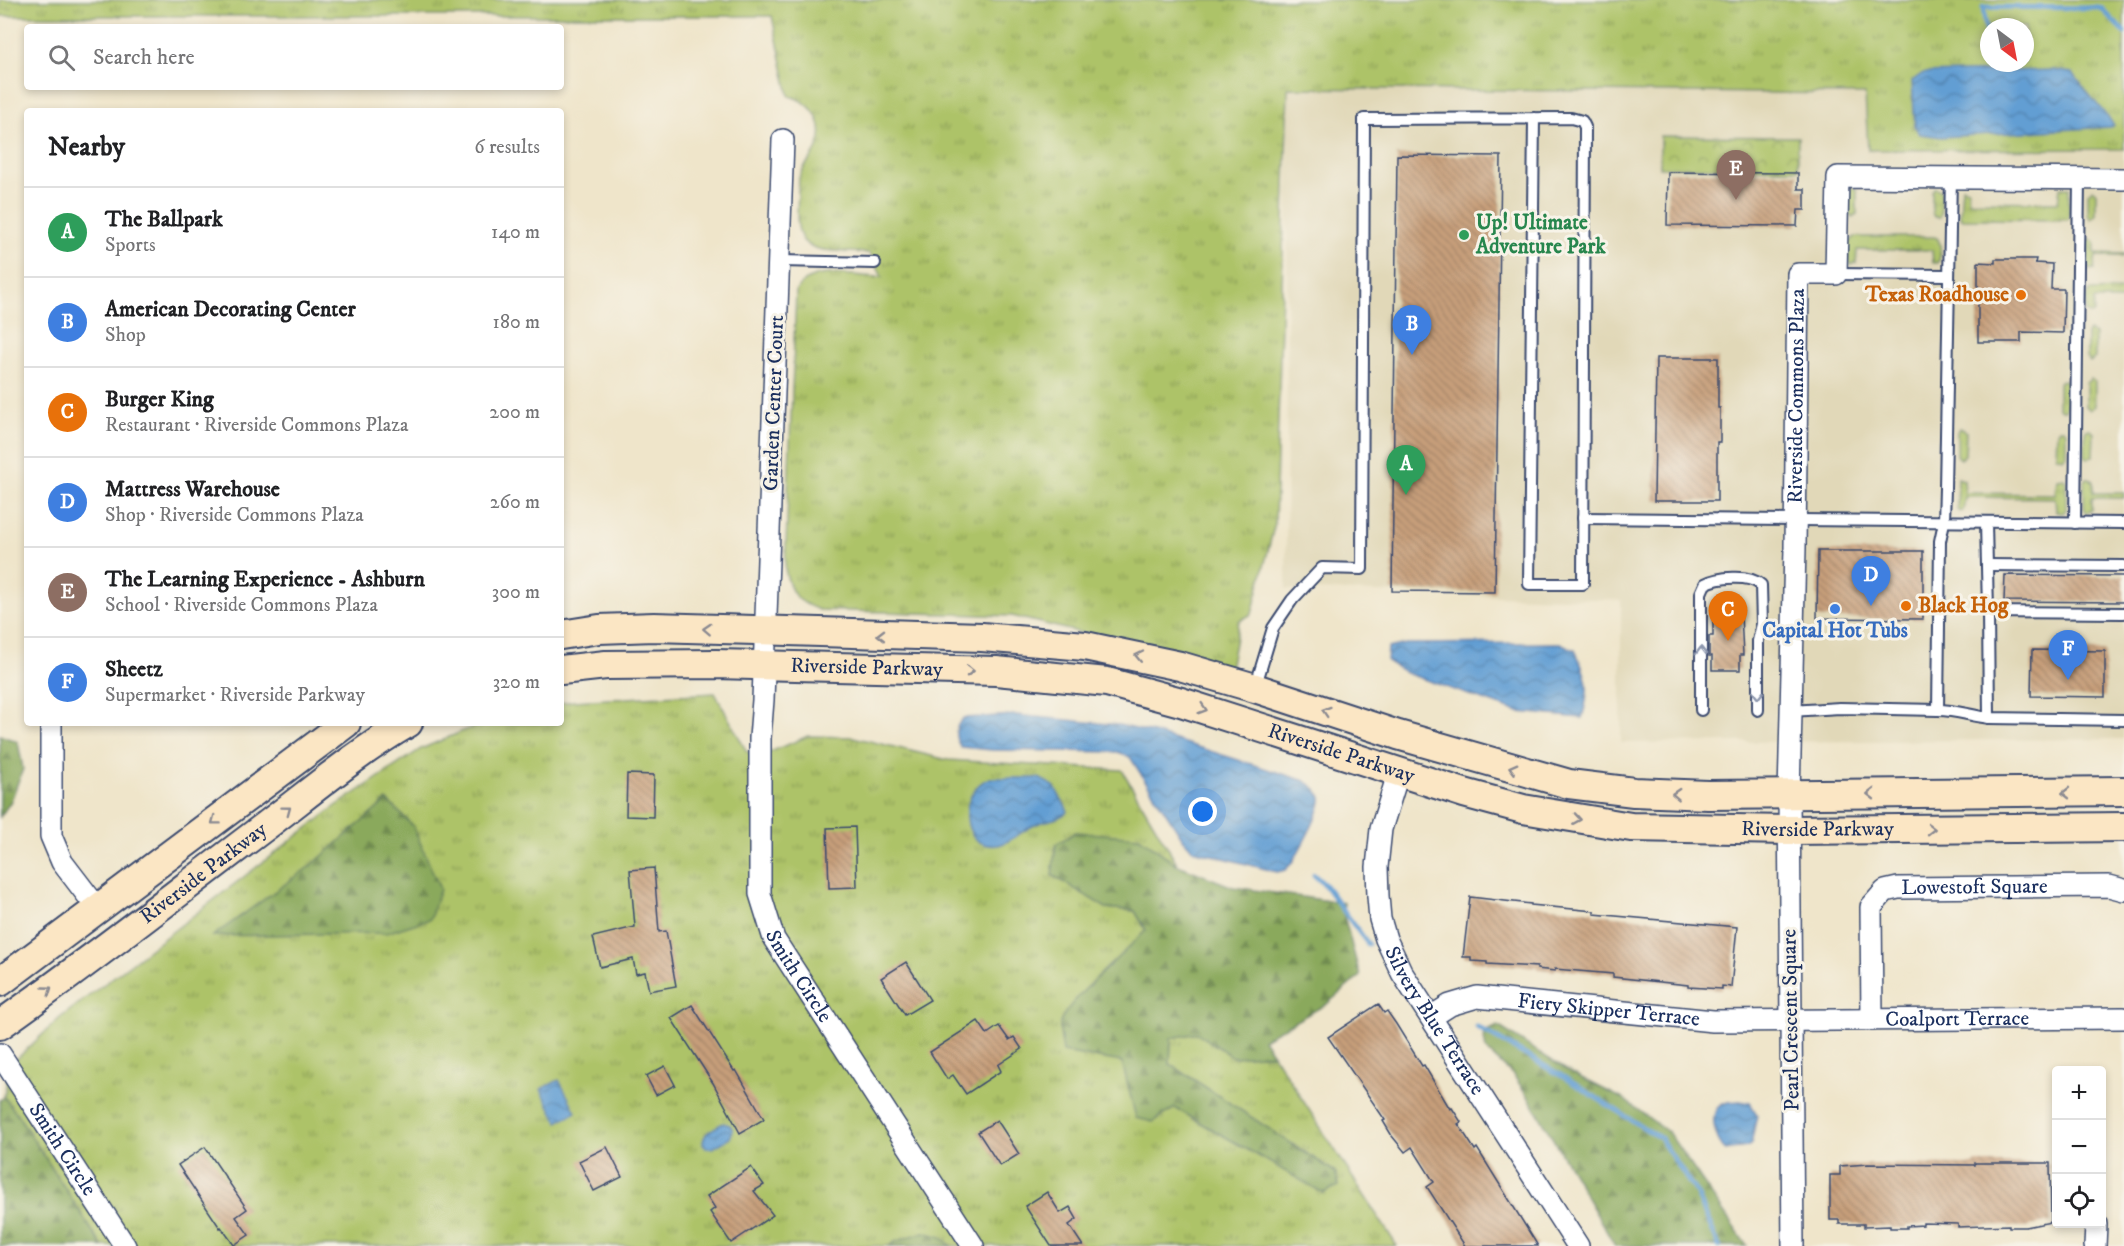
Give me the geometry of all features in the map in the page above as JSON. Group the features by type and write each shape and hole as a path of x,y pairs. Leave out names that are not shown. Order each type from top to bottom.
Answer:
{"main road":[{"name":"Riverside Parkway","path":"564,635 599,629 654,627 1054,642 1154,659 1255,688 1409,738 1569,784 1645,793 1789,795 2124,791"},
{"name":"Riverside Parkway","path":"564,670 660,663 996,671 1107,682 1180,702 1464,793 1522,809 1602,823 1665,829 1789,830 2124,827"},
{"name":"Riverside Parkway","path":"0,982 342,726"},
{"name":"Riverside Parkway","path":"0,1024 340,770 403,726"}],"street":[{"name":"Garden Center Court","path":"765,666 783,140"},
{"name":"Riverside Commons Plaza","path":"1789,795 1790,711 1793,688 1798,274 1836,274 1838,177 2124,179"},
{"name":"Smith Circle","path":"765,666 760,738 759,864 760,894 766,919 779,948 973,1246"},
{"path":"51,726 51,836 62,862 98,909"},
{"name":"Silvery Blue Terrace","path":"1399,771 1381,829 1377,867 1380,919 1386,939 1402,973 1578,1246"},
{"name":"Pearl Crescent Square","path":"1789,795 1793,1246"},
{"name":"Lowestoft Square","path":"1872,1020 1871,907 1885,891 1898,888 2098,886 2124,890"},
{"name":"Fiery Skipper Terrace","path":"1431,1017 1450,1005 1477,997 1713,1021 1792,1022"},
{"name":"Coalport Terrace","path":"1792,1022 2124,1018"},
{"name":"Smith Circle","path":"0,1053 125,1246"},
{"path":"2095,1246 2096,1228"}],"lane":[{"path":"1255,688 1273,628 1292,600 1322,568 1362,569 1364,119 1534,118 1571,118 1582,121 1585,127 1583,584 1529,584 1534,118"},
{"path":"1938,710 1940,541 1944,522 1951,177"},
{"path":"2075,523 2079,178"},
{"path":"780,261 875,263"},
{"path":"1836,274 1948,275"},
{"path":"1583,518 2124,523"},
{"path":"1986,522 1989,718"},
{"path":"1987,565 2124,566"},
{"path":"1701,710 1701,593 1705,584 1713,579 1748,579 1761,585 1762,624 1758,640 1758,710"},
{"path":"1988,612 2124,613"},
{"path":"1790,711 1840,708 1957,710 1971,716 1989,718 2124,720"}],"shaded area":[{"path":"1288,88 1866,94 1868,150 2124,149 2124,739 1621,743 1621,600 1286,589"}],"green space":[{"path":"0,0 2124,0 2124,149 1868,150 1865,94 1288,88 1275,523 1252,614 1239,621 1230,669 1012,616 819,610 804,603 795,595 785,569 796,291 803,282 823,275 882,277 870,253 814,248 805,243 800,235 797,222 799,178 816,150 819,141 819,124 812,110 798,99 789,96 772,16 0,16"},
{"path":"1660,136 1798,137 1798,169 1660,167"},
{"path":"1851,186 1857,190 1857,214 1852,217 1849,213"},
{"path":"1935,187 1941,191 1940,217 1932,214 1932,191"},
{"path":"1962,187 1968,189 1969,201 2058,202 2060,188 2069,188 2069,218 2067,220 1963,219 1960,216"},
{"path":"2093,189 2096,193 2096,215 2091,219 2088,215 2088,193"},
{"path":"1855,237 1934,237 1940,244 1939,260 1938,263 1933,263 1932,250 1857,250 1856,263 1851,265 1848,250 1850,242"},
{"path":"2089,239 2095,242 2095,253 2124,254 2124,256 2096,256 2094,269 2088,270 2087,242"},
{"path":"2124,290 2124,300 2094,300 2094,313 2086,312 2086,299 2089,291"},
{"path":"2089,331 2095,334 2095,358 2090,362 2087,358"},
{"path":"2091,379 2095,382 2095,406 2090,410 2086,406 2086,383"},
{"path":"2065,380 2068,386 2068,399 2065,410 2061,410 2058,407 2058,383"},
{"path":"1959,428 1966,432 1965,455 1960,459 1957,455"},
{"path":"2059,429 2064,429 2066,432 2066,455 2063,458 2056,456"},
{"path":"2090,429 2094,433 2093,456 2088,459 2085,456 2085,433"},
{"path":"1958,478 1964,480 1965,493 2055,494 2057,479 2064,478 2066,510 2063,513 2056,512 2055,498 1965,497 1963,511 1959,512 1957,508"},
{"path":"2087,478 2093,482 2093,493 2124,493 2124,498 2092,498 2092,510 2086,513 2084,510 2084,482"},
{"path":"715,693 747,752 768,753 808,736 853,737 948,760 1122,770 1178,865 1139,837 1106,908 1135,911 1146,930 1125,953 1122,1062 1153,1121 1175,1108 1323,1193 1339,1185 1335,1172 1170,1064 1171,1038 1198,1033 1233,1057 1273,1054 1397,1246 102,1246 4,1097 9,1066 60,1018 336,806 421,749 475,726 564,726 564,702"},
{"path":"0,735 18,742 23,769 11,801 0,817"},
{"path":"387,800 413,826 440,889 430,919 386,933 213,936 313,864"},
{"path":"1076,832 1139,837 1178,865 1233,887 1344,903 1343,912 1360,976 1327,1004 1263,1039 1273,1054 1233,1057 1197,1033 1171,1038 1170,1064 1335,1172 1339,1186 1323,1193 1175,1108 1153,1122 1136,1118 1122,1062 1063,1052 1060,1024 1064,1015 1084,991 1146,930 1135,911 1106,908 1052,875 1056,844"},
{"path":"1498,1026 1568,1071 1623,1099 1668,1132 1747,1246 1615,1246 1531,1101 1514,1076 1486,1050 1484,1038 1486,1031"},
{"path":"4,1097 102,1246 0,1246 0,1100"},
{"path":"923,1232 939,1236 952,1246 889,1246 895,1242"}],"water":[{"path":"2034,70 2072,73 2114,125 1941,137 1920,134 1915,127 1912,81 1923,73"},
{"path":"1560,643 1575,650 1583,668 1587,683 1587,698 1582,718 1518,712 1406,673 1387,661 1388,648 1406,644"},
{"path":"1016,715 1119,725 1153,733 1305,781 1319,793 1321,804 1304,841 1285,870 1277,872 1193,850 1183,839 1130,757 1118,752 992,750 961,747 958,743 956,732 964,718"},
{"path":"990,778 1039,778 1054,786 1068,811 1061,817 1030,827 1003,844 985,844 976,839 970,830 967,818 972,794 979,785"},
{"path":"559,1080 576,1112 558,1122 541,1089"},
{"path":"1740,1101 1750,1103 1757,1115 1751,1144 1747,1147 1725,1150 1718,1139 1714,1125 1716,1111 1725,1103"},
{"path":"723,1123 730,1125 733,1130 730,1138 713,1148 706,1148 703,1144 705,1136"}],"building":[{"path":"1397,155 1501,156 1495,592 1392,591"},
{"path":"1668,172 1798,173 1798,189 1805,189 1805,210 1798,210 1797,226 1667,225"},
{"name":"Texas Roadhouse","path":"1995,259 2036,259 2035,263 2052,264 2051,289 2064,289 2063,333 2021,332 2021,342 1978,342 1978,262 1995,263"},
{"path":"1656,358 1718,358 1720,442 1717,442 1717,501 1654,501"},
{"path":"1818,551 1923,551 1923,619 1817,618"},
{"path":"2005,575 2124,576 2124,602 2004,601"},
{"path":"1713,613 1741,614 1743,655 1740,655 1740,670 1712,670 1709,636 1713,636"},
{"path":"2032,650 2105,651 2105,697 2031,696"},
{"path":"627,774 654,775 653,817 626,816"},
{"path":"855,827 857,887 829,888 827,828"},
{"path":"654,868 659,932 666,931 676,986 649,991 645,972 636,974 633,959 600,967 593,937 635,927 630,870"},
{"path":"1470,897 1594,911 1594,914 1737,927 1731,987 1722,986 1722,989 1688,987 1688,985 1613,977 1613,974 1555,969 1555,971 1537,969 1537,967 1471,961 1471,957 1463,957"},
{"path":"906,962 930,1000 905,1015 881,978"},
{"path":"1378,1004 1384,1013 1387,1011 1422,1066 1424,1065 1450,1109 1452,1108 1461,1122 1458,1124 1475,1150 1477,1148 1538,1246 1465,1246 1427,1187 1434,1182 1412,1147 1405,1152 1392,1136 1383,1121 1385,1120 1328,1037"},
{"path":"692,1005 734,1071 736,1070 764,1119 740,1133 713,1083 671,1018"},
{"path":"978,1021 987,1034 999,1026 1009,1040 1014,1037 1022,1049 998,1065 1001,1071 966,1094 953,1075 947,1079 930,1052"},
{"path":"665,1066 675,1085 656,1095 646,1076"},
{"path":"997,1120 1019,1154 1000,1166 978,1132"},
{"path":"205,1147 247,1209 236,1217 249,1235 234,1245 178,1165"},
{"path":"607,1147 622,1177 594,1191 579,1161"},
{"path":"1975,1163 2050,1163 2051,1222 2026,1227 2009,1227 2009,1225 1958,1227 1958,1224 1923,1223 1923,1225 1907,1226 1907,1228 1890,1228 1890,1226 1864,1227 1864,1224 1839,1224 1839,1220 1830,1220 1830,1175 1840,1175 1840,1166 1975,1165"},
{"path":"751,1167 764,1185 754,1191 773,1215 731,1243 710,1212 715,1208 707,1196"},
{"path":"1047,1192 1060,1213 1070,1207 1077,1219 1069,1225 1083,1246 1051,1246 1025,1206"}],"waterway":[{"path":"1985,18 1983,7 2101,8 2124,32"},
{"path":"1314,875 1324,884 1368,944"},
{"path":"1477,1027 1562,1076 1660,1138 1697,1194 1719,1246"}],"place":[{"name":"The Learning Experience - Ashburn","path":"1736,200"},
{"name":"Up! Ultimate Adventure Park","path":"1464,235"},
{"name":"Texas Roadhouse","path":"2021,295"},
{"name":"American Decorating Center","path":"1412,355"},
{"name":"The Ballpark","path":"1406,495"},
{"name":"Mattress Warehouse","path":"1871,606"},
{"name":"Black Hog","path":"1906,606"},
{"name":"Capital Hot Tubs","path":"1835,609"},
{"name":"Burger King","path":"1728,641"},
{"name":"Sheetz","path":"2068,680"}]}
